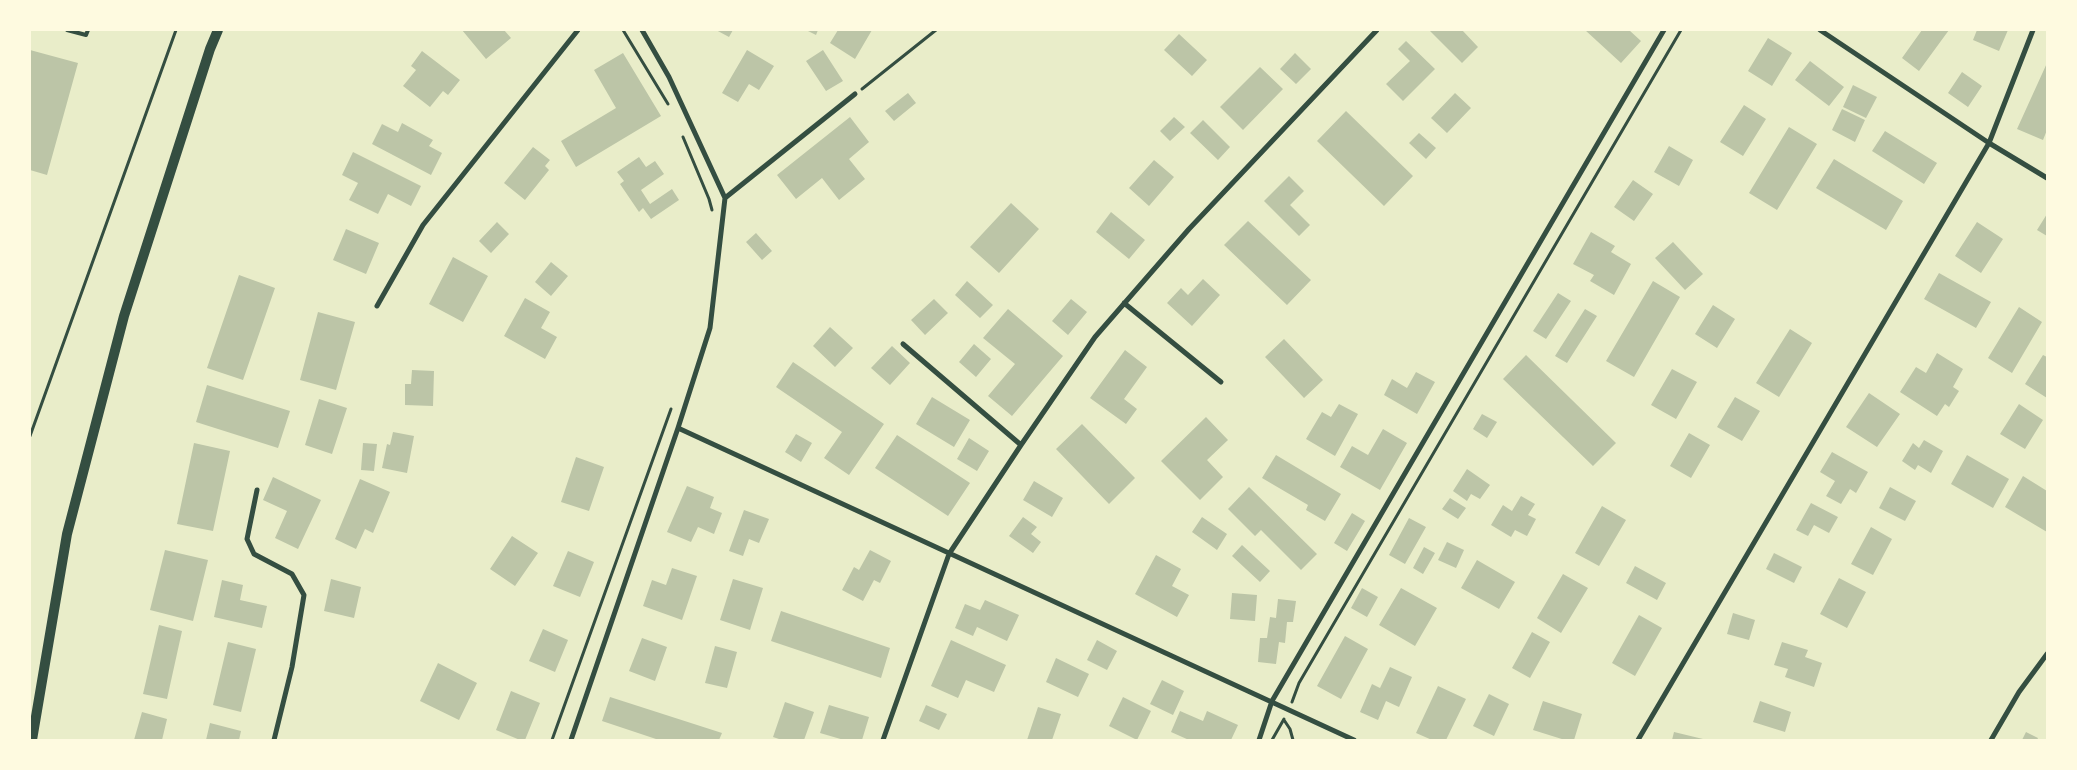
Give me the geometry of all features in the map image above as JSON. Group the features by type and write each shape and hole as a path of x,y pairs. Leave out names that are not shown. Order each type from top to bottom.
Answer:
{"main road":[{"path":"32,740 67,534 119,335 207,59 218,30"}],"street":[{"path":"377,306 423,225 578,30"},
{"path":"572,740 710,328 725,198 669,77 642,30"},
{"path":"883,740 948,554 1095,337 1189,229 1378,30"},
{"path":"1259,740 1272,701 1664,30"},
{"path":"1820,30 1989,143 2047,178"},
{"path":"1638,740 1989,143 2033,30"},
{"path":"725,198 855,94"},
{"path":"1124,302 1221,382"},
{"path":"902,344 1021,444"},
{"path":"678,428 1354,740"},
{"path":"257,490 247,539 254,554 292,574 304,595 292,667 274,740"},
{"path":"1991,740 2019,692 2047,654"}],"lane":[{"path":"67,30 86,36 88,30"}],"path":[{"path":"30,436 176,30"},
{"path":"623,30 672,111"},
{"path":"855,94 936,30"},
{"path":"1272,740 1289,710 1299,683 1681,30"},
{"path":"679,128 709,199 712,210 711,220"},
{"path":"552,740 674,401"},
{"path":"1284,720 1290,729 1292,740"}],"building":[{"path":"462,30 504,30 511,38 486,59"},
{"path":"716,30 733,30 729,37"},
{"path":"806,30 818,30 816,35"},
{"path":"838,30 872,30 855,59 830,43"},
{"path":"1429,30 1462,30 1478,47 1462,63"},
{"path":"1585,30 1629,30 1641,41 1621,63"},
{"path":"1922,30 1949,30 1919,71 1902,58"},
{"path":"1977,30 2008,30 1999,51 1973,40"},
{"path":"1179,34 1207,60 1192,76 1164,50"},
{"path":"1768,38 1792,53 1772,86 1748,71"},
{"path":"1406,41 1435,69 1403,101 1386,84 1410,61 1398,49"},
{"path":"30,50 78,63 47,175 30,170"},
{"path":"747,50 774,66 759,90 749,84 738,102 722,93"},
{"path":"823,50 843,81 826,91 806,61"},
{"path":"422,51 460,80 448,95 443,91 430,107 403,86 416,70 411,66"},
{"path":"623,53 661,116 576,167 561,141 616,108 594,70"},
{"path":"1295,53 1311,69 1296,84 1280,69"},
{"path":"1810,61 1844,87 1829,106 1795,80"},
{"path":"2047,63 2047,130 2043,140 2017,129"},
{"path":"1260,67 1283,89 1243,130 1220,107"},
{"path":"1962,72 1982,86 1968,107 1948,93"},
{"path":"1853,85 1877,97 1866,118 1843,107"},
{"path":"908,93 916,103 894,121 885,111"},
{"path":"1455,93 1471,108 1447,133 1431,118"},
{"path":"1744,105 1766,119 1743,156 1720,142"},
{"path":"1842,109 1865,120 1855,142 1832,130"},
{"path":"1346,111 1413,176 1384,206 1317,141"},
{"path":"850,117 869,142 849,159 865,179 839,200 822,178 796,199 777,175"},
{"path":"1174,117 1185,127 1170,141 1160,131"},
{"path":"1203,120 1230,147 1218,160 1190,133"},
{"path":"402,123 433,140 429,146 442,153 431,175 372,144 382,124 398,132"},
{"path":"1789,127 1817,144 1777,210 1749,193"},
{"path":"1885,131 1937,163 1924,184 1872,151"},
{"path":"1419,133 1436,148 1426,159 1409,143"},
{"path":"1669,146 1693,160 1679,186 1654,172"},
{"path":"533,147 550,160 545,166 549,170 525,200 504,183"},
{"path":"353,152 421,186 411,206 388,194 378,214 349,200 358,183 342,175"},
{"path":"639,157 646,167 655,161 664,174 641,190 650,204 672,189 679,200 651,219 643,208 639,212 620,184 624,181 617,172"},
{"path":"1834,159 1903,201 1886,230 1816,188"},
{"path":"1154,160 1174,177 1149,206 1129,188"},
{"path":"1289,176 1304,191 1290,205 1310,225 1299,236 1264,201"},
{"path":"1633,180 1653,194 1634,221 1614,207"},
{"path":"1011,203 1039,229 999,273 970,247"},
{"path":"1111,212 1145,240 1129,259 1096,232"},
{"path":"2047,214 2047,236 2037,230"},
{"path":"1248,221 1311,280 1287,305 1224,245"},
{"path":"497,222 509,234 491,253 479,241"},
{"path":"1977,222 2003,239 1981,273 1955,256"},
{"path":"346,229 379,243 366,274 333,260"},
{"path":"1591,232 1615,246 1611,252 1631,264 1614,295 1590,281 1594,275 1573,264"},
{"path":"756,233 772,251 762,260 746,242"},
{"path":"1673,242 1703,274 1685,290 1655,258"},
{"path":"453,257 488,276 463,322 429,304"},
{"path":"551,262 568,276 551,296 535,282"},
{"path":"1939,273 1991,302 1976,328 1924,299"},
{"path":"239,275 275,288 243,380 207,368"},
{"path":"1203,279 1220,295 1192,326 1167,303 1181,288 1188,295"},
{"path":"967,281 993,305 980,318 955,295"},
{"path":"1653,281 1680,297 1634,377 1606,361"},
{"path":"1558,293 1571,301 1546,339 1533,331"},
{"path":"525,298 550,312 541,328 557,337 545,359 504,336"},
{"path":"934,299 948,313 925,335 911,320"},
{"path":"1071,299 1087,312 1068,335 1052,321"},
{"path":"1713,305 1735,319 1717,348 1695,334"},
{"path":"2019,307 2042,322 2012,373 1988,358"},
{"path":"1008,309 1063,356 1012,416 988,396 1015,364 983,338"},
{"path":"1585,309 1597,316 1567,363 1555,356"},
{"path":"318,312 355,322 336,390 300,380"},
{"path":"830,327 853,348 835,367 813,346"},
{"path":"1790,329 1812,343 1779,397 1756,383"},
{"path":"1284,339 1323,380 1304,398 1265,357"},
{"path":"974,344 991,359 976,377 959,362"},
{"path":"892,346 910,363 890,385 871,368"},
{"path":"1125,350 1147,367 1124,399 1137,409 1126,424 1090,398"},
{"path":"1937,353 1963,369 1953,387 1959,391 1949,407 1945,404 1937,416 1900,392 1916,367 1926,373"},
{"path":"1526,355 1616,443 1593,466 1503,379"},
{"path":"2043,355 2047,357 2047,398 2025,384"},
{"path":"793,362 884,424 849,475 824,458 842,432 776,387"},
{"path":"1672,369 1697,382 1676,419 1651,405"},
{"path":"412,370 434,371 433,406 405,405 405,384 411,384"},
{"path":"1416,372 1435,382 1417,414 1384,395 1392,379 1407,388"},
{"path":"207,385 290,411 278,448 196,422"},
{"path":"1869,393 1900,414 1877,447 1846,427"},
{"path":"932,397 970,420 954,447 916,424"},
{"path":"1735,397 1760,411 1742,441 1717,427"},
{"path":"319,399 347,408 332,454 305,445"},
{"path":"1339,404 1358,414 1335,456 1306,439 1322,412 1331,417"},
{"path":"2019,404 2043,420 2025,449 2000,434"},
{"path":"1482,414 1497,422 1487,438 1473,429"},
{"path":"1206,417 1228,440 1207,460 1223,477 1200,500 1161,461"},
{"path":"1082,424 1135,478 1109,504 1056,449"},
{"path":"1383,429 1407,443 1380,490 1340,467 1352,446 1368,455"},
{"path":"393,432 414,436 407,473 382,468 387,444 390,445"},
{"path":"1689,433 1710,445 1691,478 1670,466"},
{"path":"796,434 812,443 801,462 785,452"},
{"path":"897,435 970,483 948,516 875,468"},
{"path":"969,438 989,451 977,471 957,459"},
{"path":"1924,440 1943,451 1931,473 1918,465 1915,470 1902,461 1913,443 1919,448"},
{"path":"194,443 230,451 213,531 177,524"},
{"path":"363,443 377,444 374,471 361,470"},
{"path":"1832,452 1868,472 1856,493 1850,489 1841,504 1826,496 1835,481 1820,472"},
{"path":"1276,455 1341,494 1325,521 1306,510 1308,505 1262,478"},
{"path":"1967,455 2009,479 1993,508 1951,484"},
{"path":"576,457 604,467 589,511 561,502"},
{"path":"1467,469 1490,485 1480,499 1471,494 1467,501 1453,491"},
{"path":"2023,476 2047,491 2047,532 2005,507"},
{"path":"273,477 321,500 298,549 275,538 287,511 263,500"},
{"path":"360,479 390,492 373,533 365,529 356,549 335,539"},
{"path":"1034,481 1063,498 1052,517 1023,500"},
{"path":"687,486 714,497 710,508 722,513 714,534 698,527 691,542 667,532"},
{"path":"1249,487 1317,554 1301,570 1261,530 1255,536 1228,509"},
{"path":"1890,487 1916,501 1905,521 1879,508"},
{"path":"1521,496 1535,504 1528,515 1536,519 1527,536 1515,530 1511,537 1491,525 1503,505 1512,511"},
{"path":"1450,498 1466,508 1458,519 1442,509"},
{"path":"1811,503 1838,517 1829,533 1814,525 1808,536 1796,530"},
{"path":"1602,506 1626,520 1599,566 1575,553"},
{"path":"744,510 769,519 759,543 749,539 743,556 729,551"},
{"path":"1352,513 1365,521 1347,551 1334,543"},
{"path":"1023,517 1037,527 1031,534 1041,542 1033,553 1009,536"},
{"path":"1202,517 1227,534 1217,550 1192,532"},
{"path":"1409,518 1426,527 1405,564 1389,555"},
{"path":"1871,527 1892,539 1873,575 1851,564"},
{"path":"512,536 538,553 515,586 490,569"},
{"path":"1447,542 1464,550 1456,568 1438,560"},
{"path":"1242,545 1270,571 1260,582 1232,556"},
{"path":"1424,547 1435,553 1423,574 1413,568"},
{"path":"165,550 208,560 193,621 150,610"},
{"path":"870,550 891,561 880,583 874,580 863,601 842,590 854,567 859,570"},
{"path":"568,551 594,562 580,597 553,586"},
{"path":"1774,553 1802,567 1794,583 1766,569"},
{"path":"1156,555 1181,569 1172,586 1189,595 1177,617 1135,594"},
{"path":"1477,560 1515,582 1499,609 1461,588"},
{"path":"1635,566 1666,583 1657,600 1626,583"},
{"path":"672,568 697,576 682,620 643,606 652,580 666,585"},
{"path":"1563,574 1588,588 1561,633 1537,618"},
{"path":"1839,578 1866,592 1847,628 1820,614"},
{"path":"331,579 361,587 354,618 324,611"},
{"path":"733,579 763,588 750,630 720,620"},
{"path":"222,580 243,585 240,600 267,606 262,628 214,617"},
{"path":"1362,588 1378,597 1367,617 1351,608"},
{"path":"1401,588 1437,608 1415,646 1379,625"},
{"path":"1232,593 1257,595 1255,621 1230,619"},
{"path":"1278,599 1296,601 1293,622 1287,622 1285,643 1279,642 1276,664 1258,662 1260,638 1267,638 1270,617 1276,618"},
{"path":"985,600 1019,615 1007,641 977,627 973,636 955,628 965,604 980,610"},
{"path":"781,611 890,648 881,678 771,641"},
{"path":"1733,613 1755,620 1749,640 1727,634"},
{"path":"1639,615 1662,628 1635,676 1612,663"},
{"path":"159,625 182,631 167,699 143,694"},
{"path":"543,629 568,640 555,672 529,661"},
{"path":"1532,632 1550,642 1530,678 1512,668"},
{"path":"1345,636 1368,649 1341,699 1317,686"},
{"path":"642,638 667,647 655,681 629,671"},
{"path":"951,640 1006,665 994,692 966,680 958,698 931,686"},
{"path":"1097,640 1117,651 1107,670 1087,660"},
{"path":"228,642 256,649 241,712 213,705"},
{"path":"1782,642 1808,650 1805,657 1822,663 1814,687 1785,677 1788,669 1774,665"},
{"path":"715,646 737,652 727,688 705,683"},
{"path":"1056,658 1089,674 1078,697 1046,682"},
{"path":"438,663 477,683 459,720 420,701"},
{"path":"1390,667 1412,677 1399,707 1386,701 1378,720 1360,712 1372,684 1380,688"},
{"path":"1162,680 1184,691 1173,715 1150,704"},
{"path":"1438,686 1466,699 1446,740 1432,740 1416,733"},
{"path":"511,691 540,703 525,740 520,740 496,730"},
{"path":"1489,694 1509,704 1494,736 1473,726"},
{"path":"610,697 722,733 719,740 659,740 602,721"},
{"path":"1123,697 1151,711 1137,740 1109,726"},
{"path":"1543,701 1582,714 1574,740 1565,740 1533,730"},
{"path":"1760,701 1791,712 1785,732 1753,722"},
{"path":"785,702 814,712 804,740 782,740 773,737"},
{"path":"829,705 869,717 862,740 844,740 820,733"},
{"path":"926,705 947,714 939,730 919,721"},
{"path":"1038,707 1061,714 1052,740 1027,740"},
{"path":"1180,711 1203,721 1207,711 1238,725 1231,740 1189,740 1171,732"},
{"path":"142,712 167,719 162,740 134,740"},
{"path":"210,723 241,731 239,740 206,740"},
{"path":"1674,732 1703,739 1703,740 1672,740"},
{"path":"2026,732 2038,738 2037,740 2022,740"}]}
